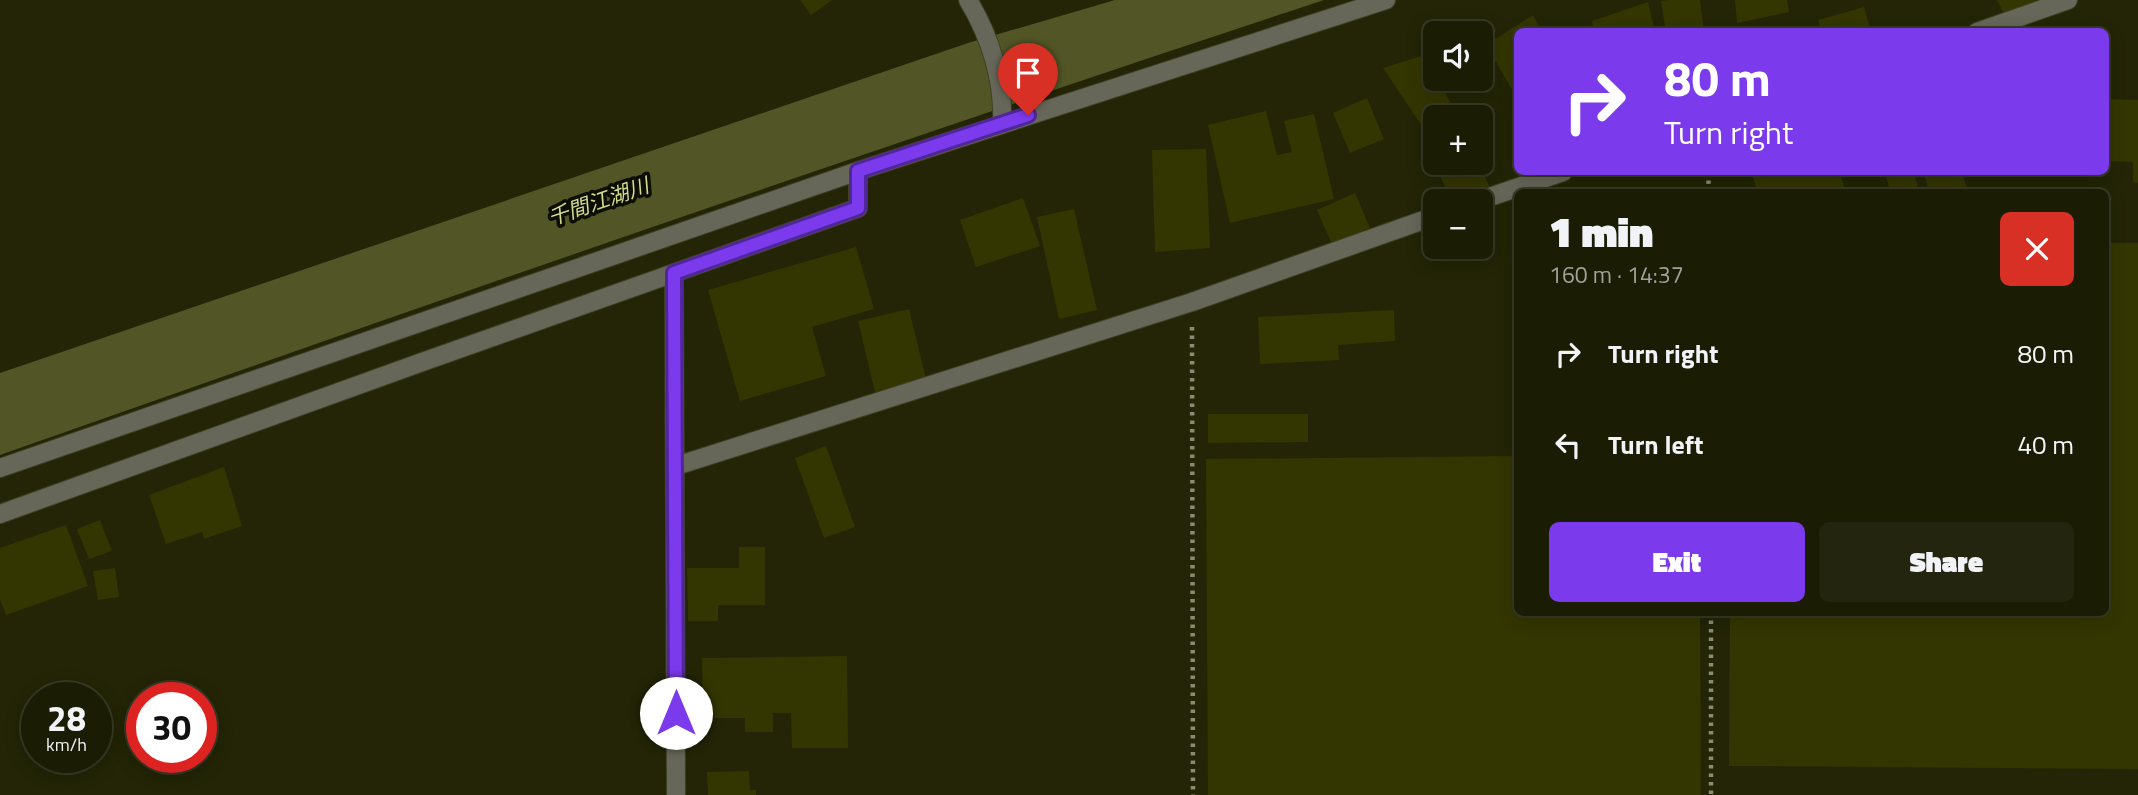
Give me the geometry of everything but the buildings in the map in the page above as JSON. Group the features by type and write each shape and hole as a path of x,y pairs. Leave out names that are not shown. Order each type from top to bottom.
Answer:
{"street":[{"path":"968,0 984,26 1003,98 1002,123"},
{"path":"0,468 858,171 1386,0"},
{"path":"1988,28 2068,0"},
{"path":"0,514 858,208 858,171"},
{"path":"1493,196 1554,175"},
{"path":"676,466 1192,302 1423,220"},
{"path":"674,273 676,795"}],"path":[{"path":"1192,302 1193,795"},
{"path":"1711,616 1712,795"}],"water":[{"name":"千間江湖川","path":"1115,0 1324,0 661,224 0,455 0,373 968,43"}],"route":[{"path":"676,713 674,273 858,208 858,171 1028,115"}]}
